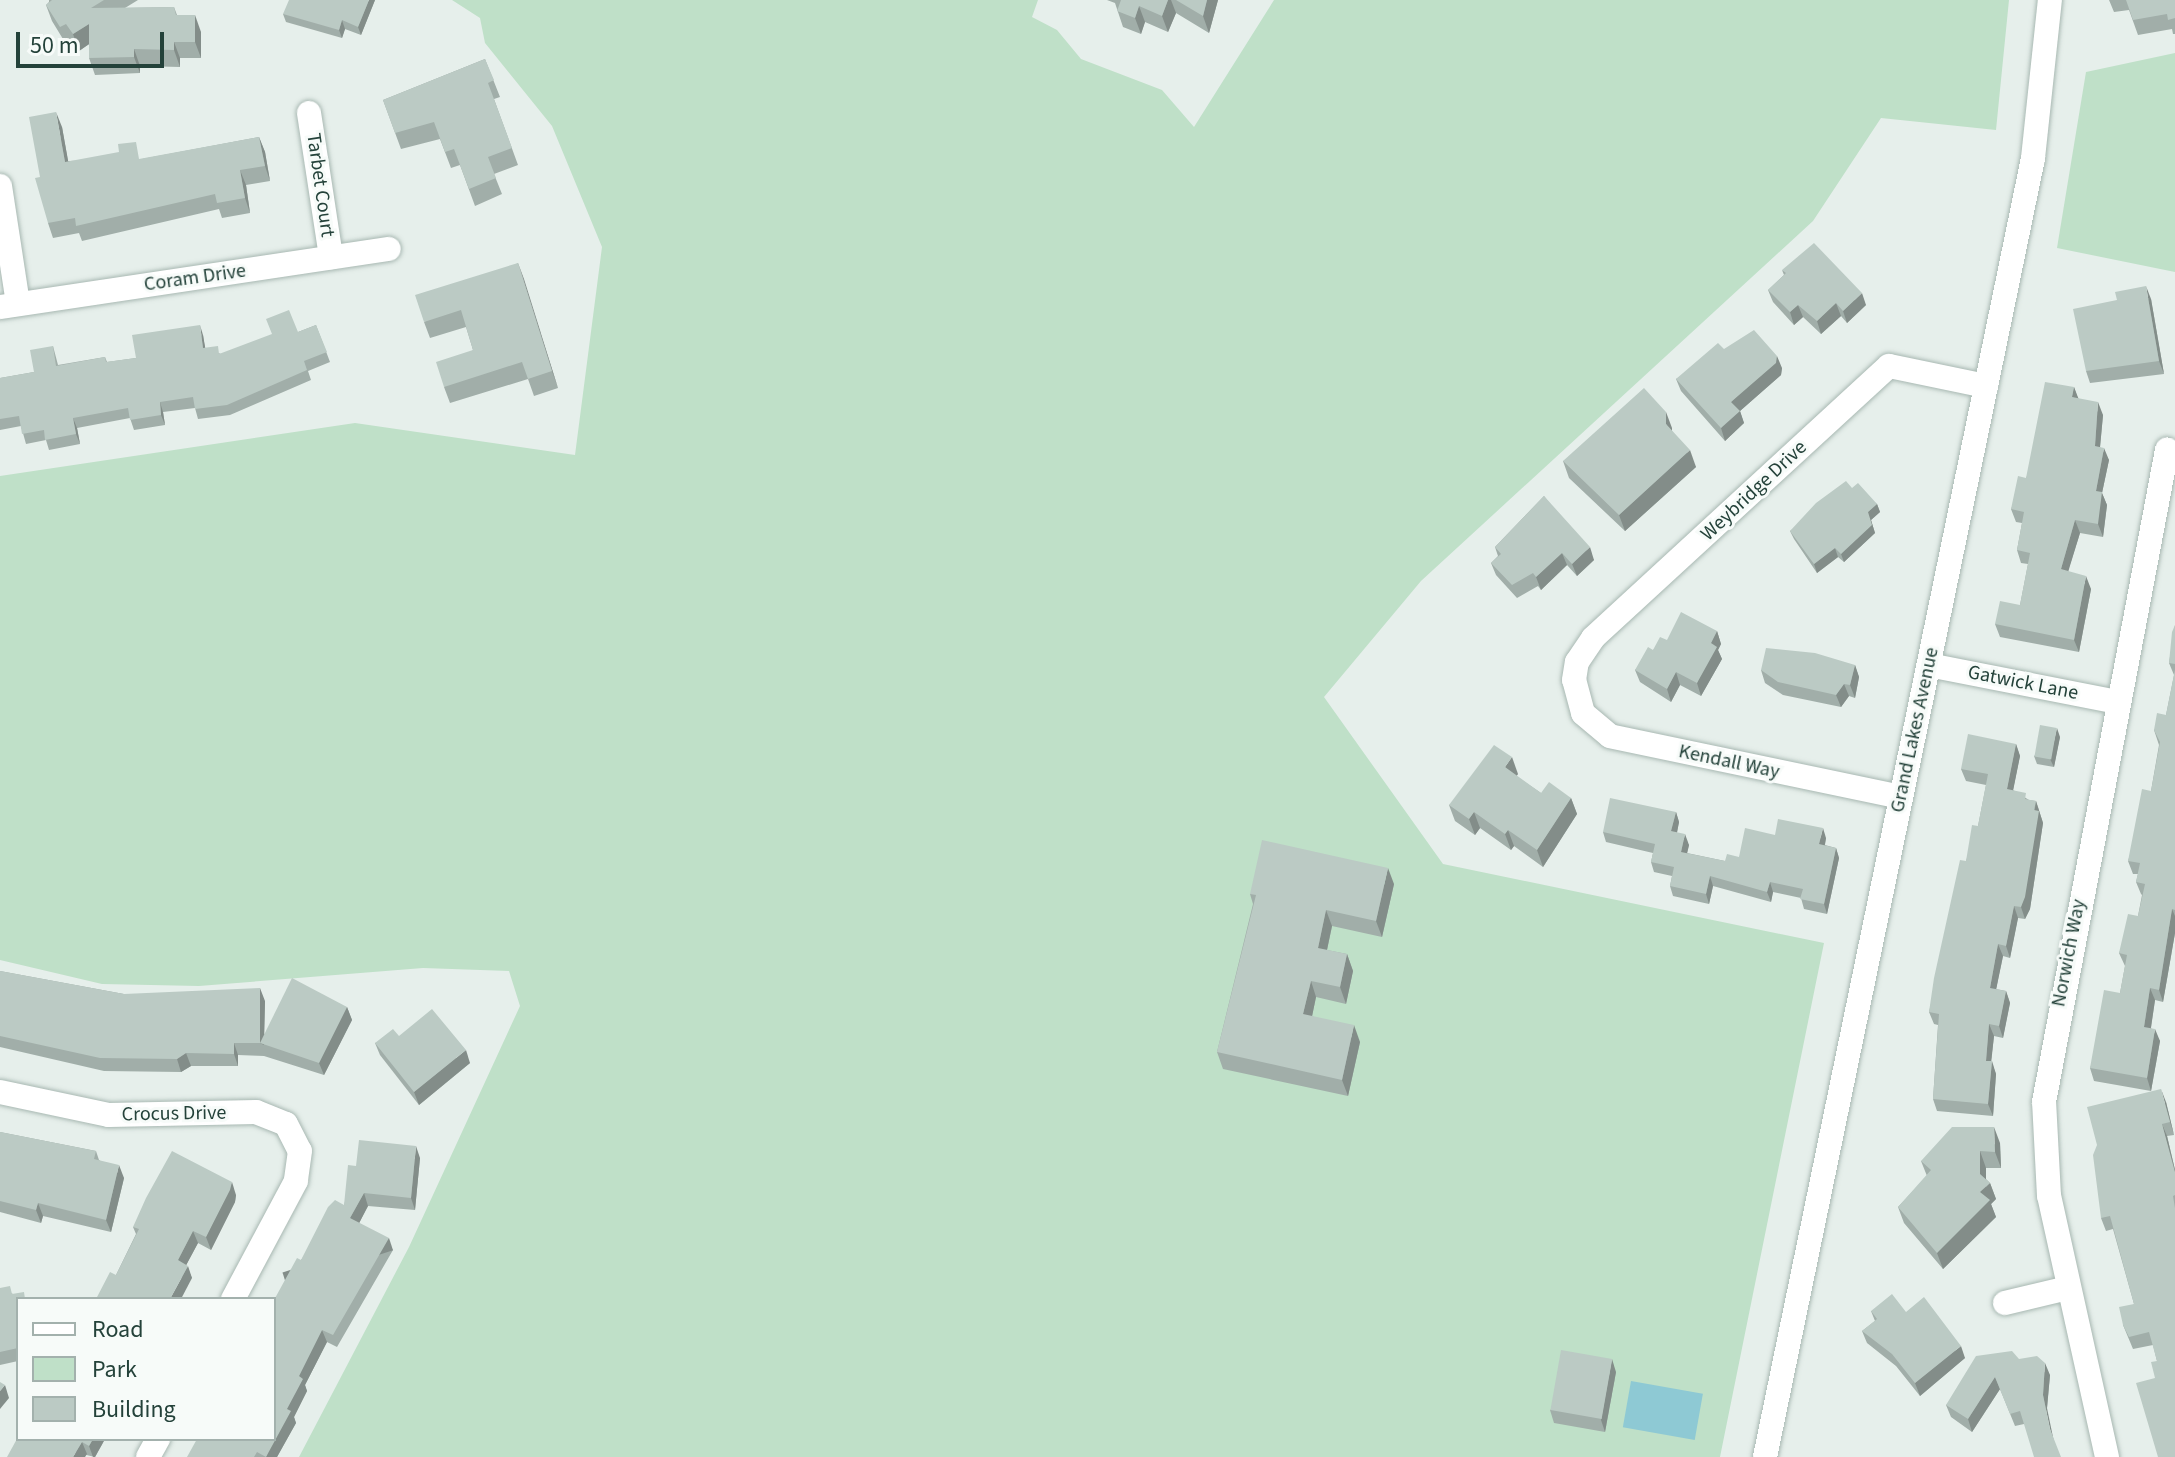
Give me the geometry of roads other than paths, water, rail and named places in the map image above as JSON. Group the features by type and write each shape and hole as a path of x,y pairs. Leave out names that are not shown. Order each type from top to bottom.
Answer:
{"street":[{"name":"Grand Lakes Avenue","path":"1765,1457 2033,158 2050,0"},
{"name":"Tarbet Court","path":"309,113 331,257"},
{"path":"0,186 9,305"},
{"name":"Coram Drive","path":"9,305 389,249"},
{"name":"Weybridge Drive","path":"1576,698 1577,662 1593,638 1889,366 1986,386"},
{"name":"Norwich Way","path":"2107,1457 2049,1196 2044,1102 2167,450"},
{"name":"Gatwick Lane","path":"1929,665 2118,702"},
{"name":"Kendall Way","path":"1576,698 1594,727 1610,736 1901,797"},
{"name":"Crocus Drive","path":"0,1092 109,1115 271,1115 295,1137 300,1151 296,1181 234,1297"},
{"path":"2005,1303 2068,1288"}],"water":[{"path":"1631,1381 1703,1394 1695,1440 1623,1427"}]}
